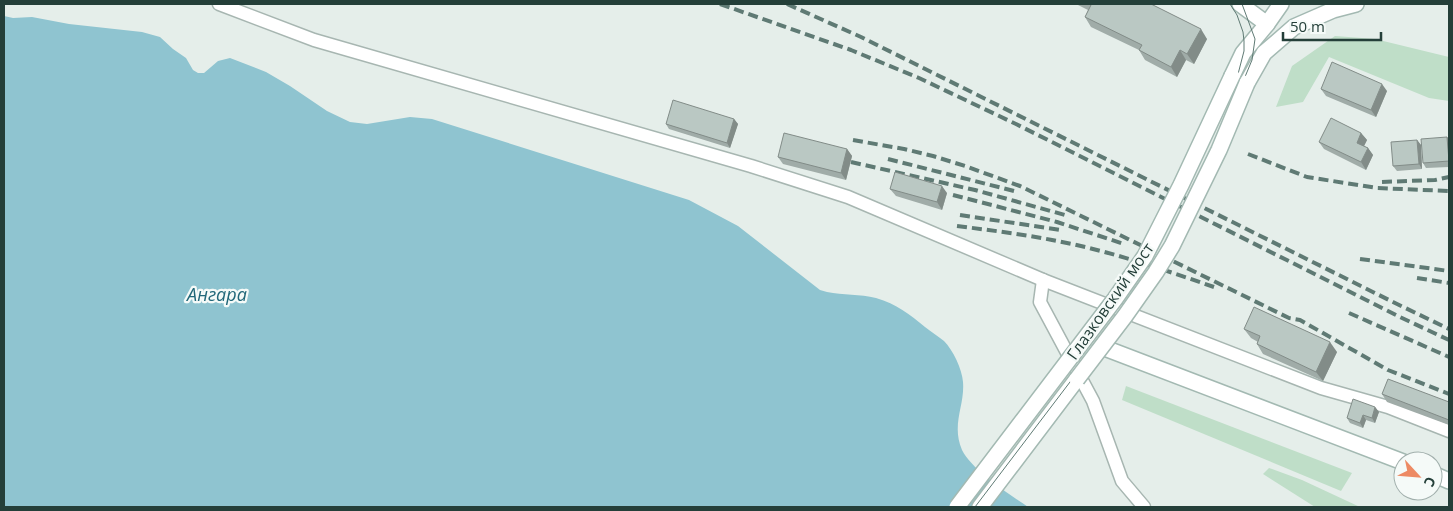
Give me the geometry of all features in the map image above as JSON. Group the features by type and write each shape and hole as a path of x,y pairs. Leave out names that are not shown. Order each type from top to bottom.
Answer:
{"main road":[{"path":"1240,4 1267,24 1266,51"},
{"name":"Глазковский мост","path":"956,507 1117,296 1144,256 1181,185 1243,53 1281,4"},
{"path":"1266,51 1294,27 1333,10 1356,4"},
{"name":"Глазковский мост","path":"980,507 1102,347 1156,272 1172,246 1219,150 1247,83 1266,51"},
{"path":"1102,347 1393,458"}],"street":[{"path":"219,4 314,40 750,166 848,198 1043,280 1321,388 1388,407 1449,431"},
{"path":"1043,280 1040,302 1093,401 1122,482 1144,507"}],"green space":[{"path":"1335,36 1375,39 1449,57 1449,101 1429,98 1329,57 1303,102 1276,107 1292,66"},
{"path":"1126,386 1352,473 1341,491 1122,400"},
{"path":"1269,468 1302,480 1360,507 1315,507 1263,474"}],"water":[{"name":"Ангара","path":"4,16 13,18 32,17 69,24 142,32 160,37 186,58 193,70 198,73 204,73 218,61 230,58 266,72 327,111 350,122 367,124 410,117 432,119 689,200 738,226 820,290 883,300 902,310 944,341 954,354 963,382 958,423 959,441 962,450 982,473 1001,489 1028,507 4,507"}],"building":[{"path":"1089,4 1151,4 1201,29 1187,54 1180,50 1171,67 1139,50 1142,45 1085,17 1091,5"},
{"path":"1332,62 1382,84 1371,110 1321,89"},
{"path":"673,100 734,119 727,143 666,124"},
{"path":"1331,118 1361,133 1357,143 1368,148 1361,162 1319,142"},
{"path":"784,133 847,149 841,173 778,157"},
{"path":"1447,137 1449,161 1423,163 1421,139"},
{"path":"1417,140 1419,164 1393,166 1391,142"},
{"path":"895,172 942,186 937,202 890,189"},
{"path":"1254,307 1330,342 1316,372 1257,344 1260,336 1244,329"},
{"path":"1388,379 1449,402 1449,420 1382,394"},
{"path":"1353,399 1375,407 1372,418 1363,415 1360,423 1347,418"}],"tram line":[{"path":"963,507 1123,296 1151,256 1207,145 1237,78 1244,51 1244,41 1237,15 1230,4"},
{"path":"975,507 1089,357 1169,243 1215,149 1252,60 1255,39 1242,4"}],"railway":[{"path":"720,4 851,50 919,78 1016,124 1449,340"},
{"path":"787,4 861,37 1449,329"},
{"path":"853,140 933,156 1020,186 1289,318 1300,320 1388,370 1449,394"},
{"path":"1248,154 1307,177 1377,188 1449,191"},
{"path":"888,159 1014,191"},
{"path":"851,162 975,190 1065,215"},
{"path":"1382,182 1435,180 1449,177"},
{"path":"953,195 1057,222 1124,244"},
{"path":"960,215 1061,230"},
{"path":"957,226 1073,244 1154,267 1214,287"},
{"path":"1360,259 1449,271"},
{"path":"1417,278 1449,283"},
{"path":"1349,313 1449,357"}]}
